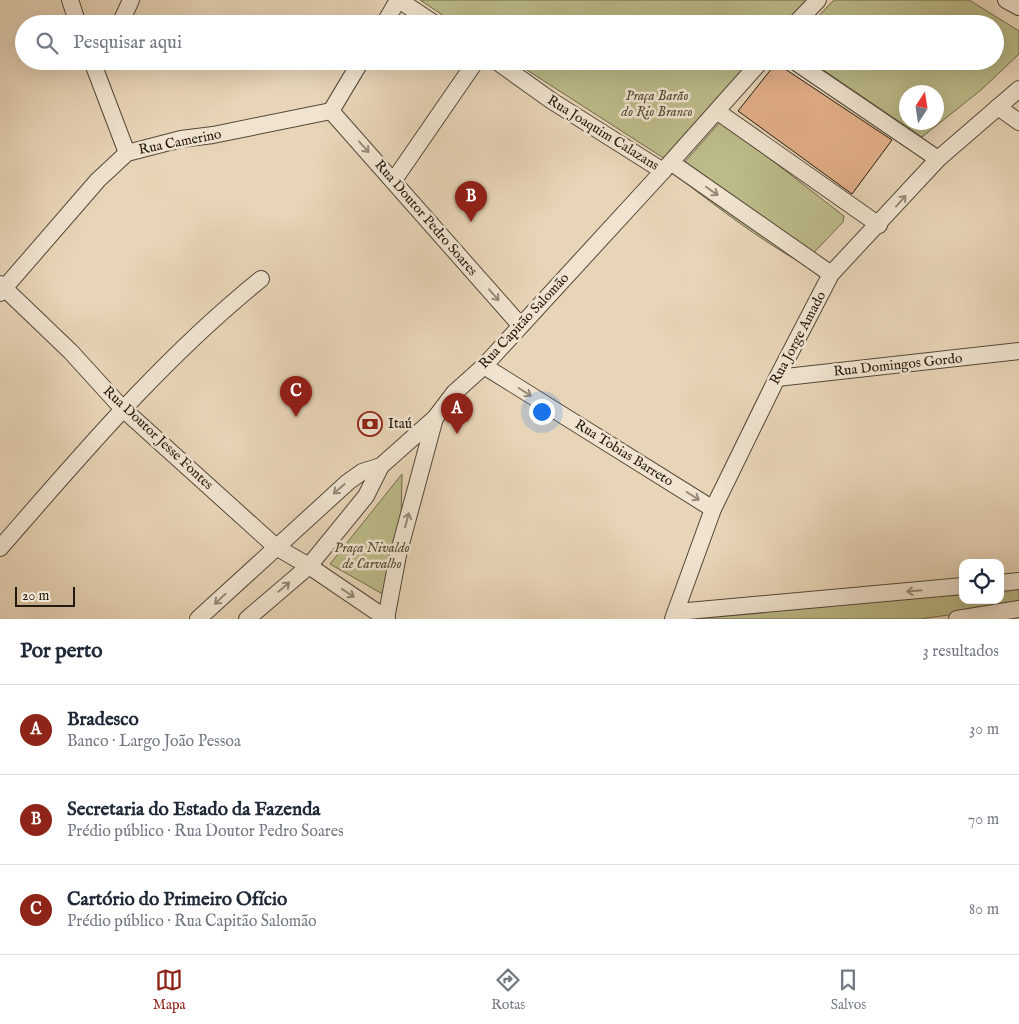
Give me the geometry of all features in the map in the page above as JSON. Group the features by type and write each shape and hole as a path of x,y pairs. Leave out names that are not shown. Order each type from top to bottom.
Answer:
{"street":[{"path":"70,0 75,15"},
{"path":"124,15 131,0"},
{"path":"389,15 398,0 421,15"},
{"path":"804,15 818,0"},
{"path":"1006,0 1019,7"},
{"path":"97,70 127,153"},
{"path":"331,111 356,70"},
{"path":"394,180 470,70"},
{"name":"Rua Joaquim Calazans","path":"509,70 560,106 668,167 753,70"},
{"path":"807,70 938,159"},
{"name":"Rua Jorge Amado","path":"675,615 714,509 777,378 831,274 878,226 938,159 1019,89"},
{"path":"998,107 1019,122"},
{"name":"Rua Camerino","path":"2,288 98,180 127,153 181,139 213,135 331,111"},
{"name":"Rua Doutor Pedro Soares","path":"331,111 394,180 520,325"},
{"path":"718,112 878,226"},
{"path":"668,167 831,274"},
{"name":"Rua Capitão Salomão","path":"247,619 309,566 366,496 381,466 435,418 454,393 484,366 668,167"},
{"path":"0,548 122,408 209,321 261,279"},
{"name":"Rua Doutor Jesse Fontes","path":"2,288 72,352 122,408 276,547 309,566 386,619"},
{"name":"Rua Domingos Gordo","path":"777,378 1019,350"},
{"name":"Rua Tobias Barreto","path":"484,366 714,509"},
{"path":"386,619 398,555 435,418"},
{"name":"Rua Capitão Salomão","path":"198,619 348,482 362,472 381,466"},
{"path":"1004,583 1019,581"},
{"path":"675,615 959,586"},
{"path":"957,619 1019,609"}],"green space":[{"path":"420,0 809,0 795,15 442,15"},
{"path":"834,0 969,0 993,15 820,15"},
{"path":"1004,22 1019,31 1019,54 1004,68"},
{"name":"Praça Barão do Rio Branco","path":"527,70 745,70 665,159"},
{"path":"823,70 1002,70 981,90 944,119 944,85 899,85 899,121"},
{"name":"Praça Barão do Rio Branco","path":"721,121 844,216 843,222 803,264 753,233 674,174"},
{"path":"912,130 931,130 922,137"},
{"name":"Praça Nivaldo de Carvalho","path":"402,474 400,570 386,596 330,564"},
{"path":"1019,588 1019,605 920,619 687,619 959,593 959,604 1004,604 1004,589"}],"building":[{"path":"770,70 787,70 892,140 852,194 738,111"}],"place":[{"name":"Secretaria do Estado da Fazenda","path":"471,222"},
{"name":"Cartório do Primeiro Ofício","path":"296,417"},
{"name":"Itaú","path":"370,424"},
{"name":"Bradesco","path":"457,434"}]}
